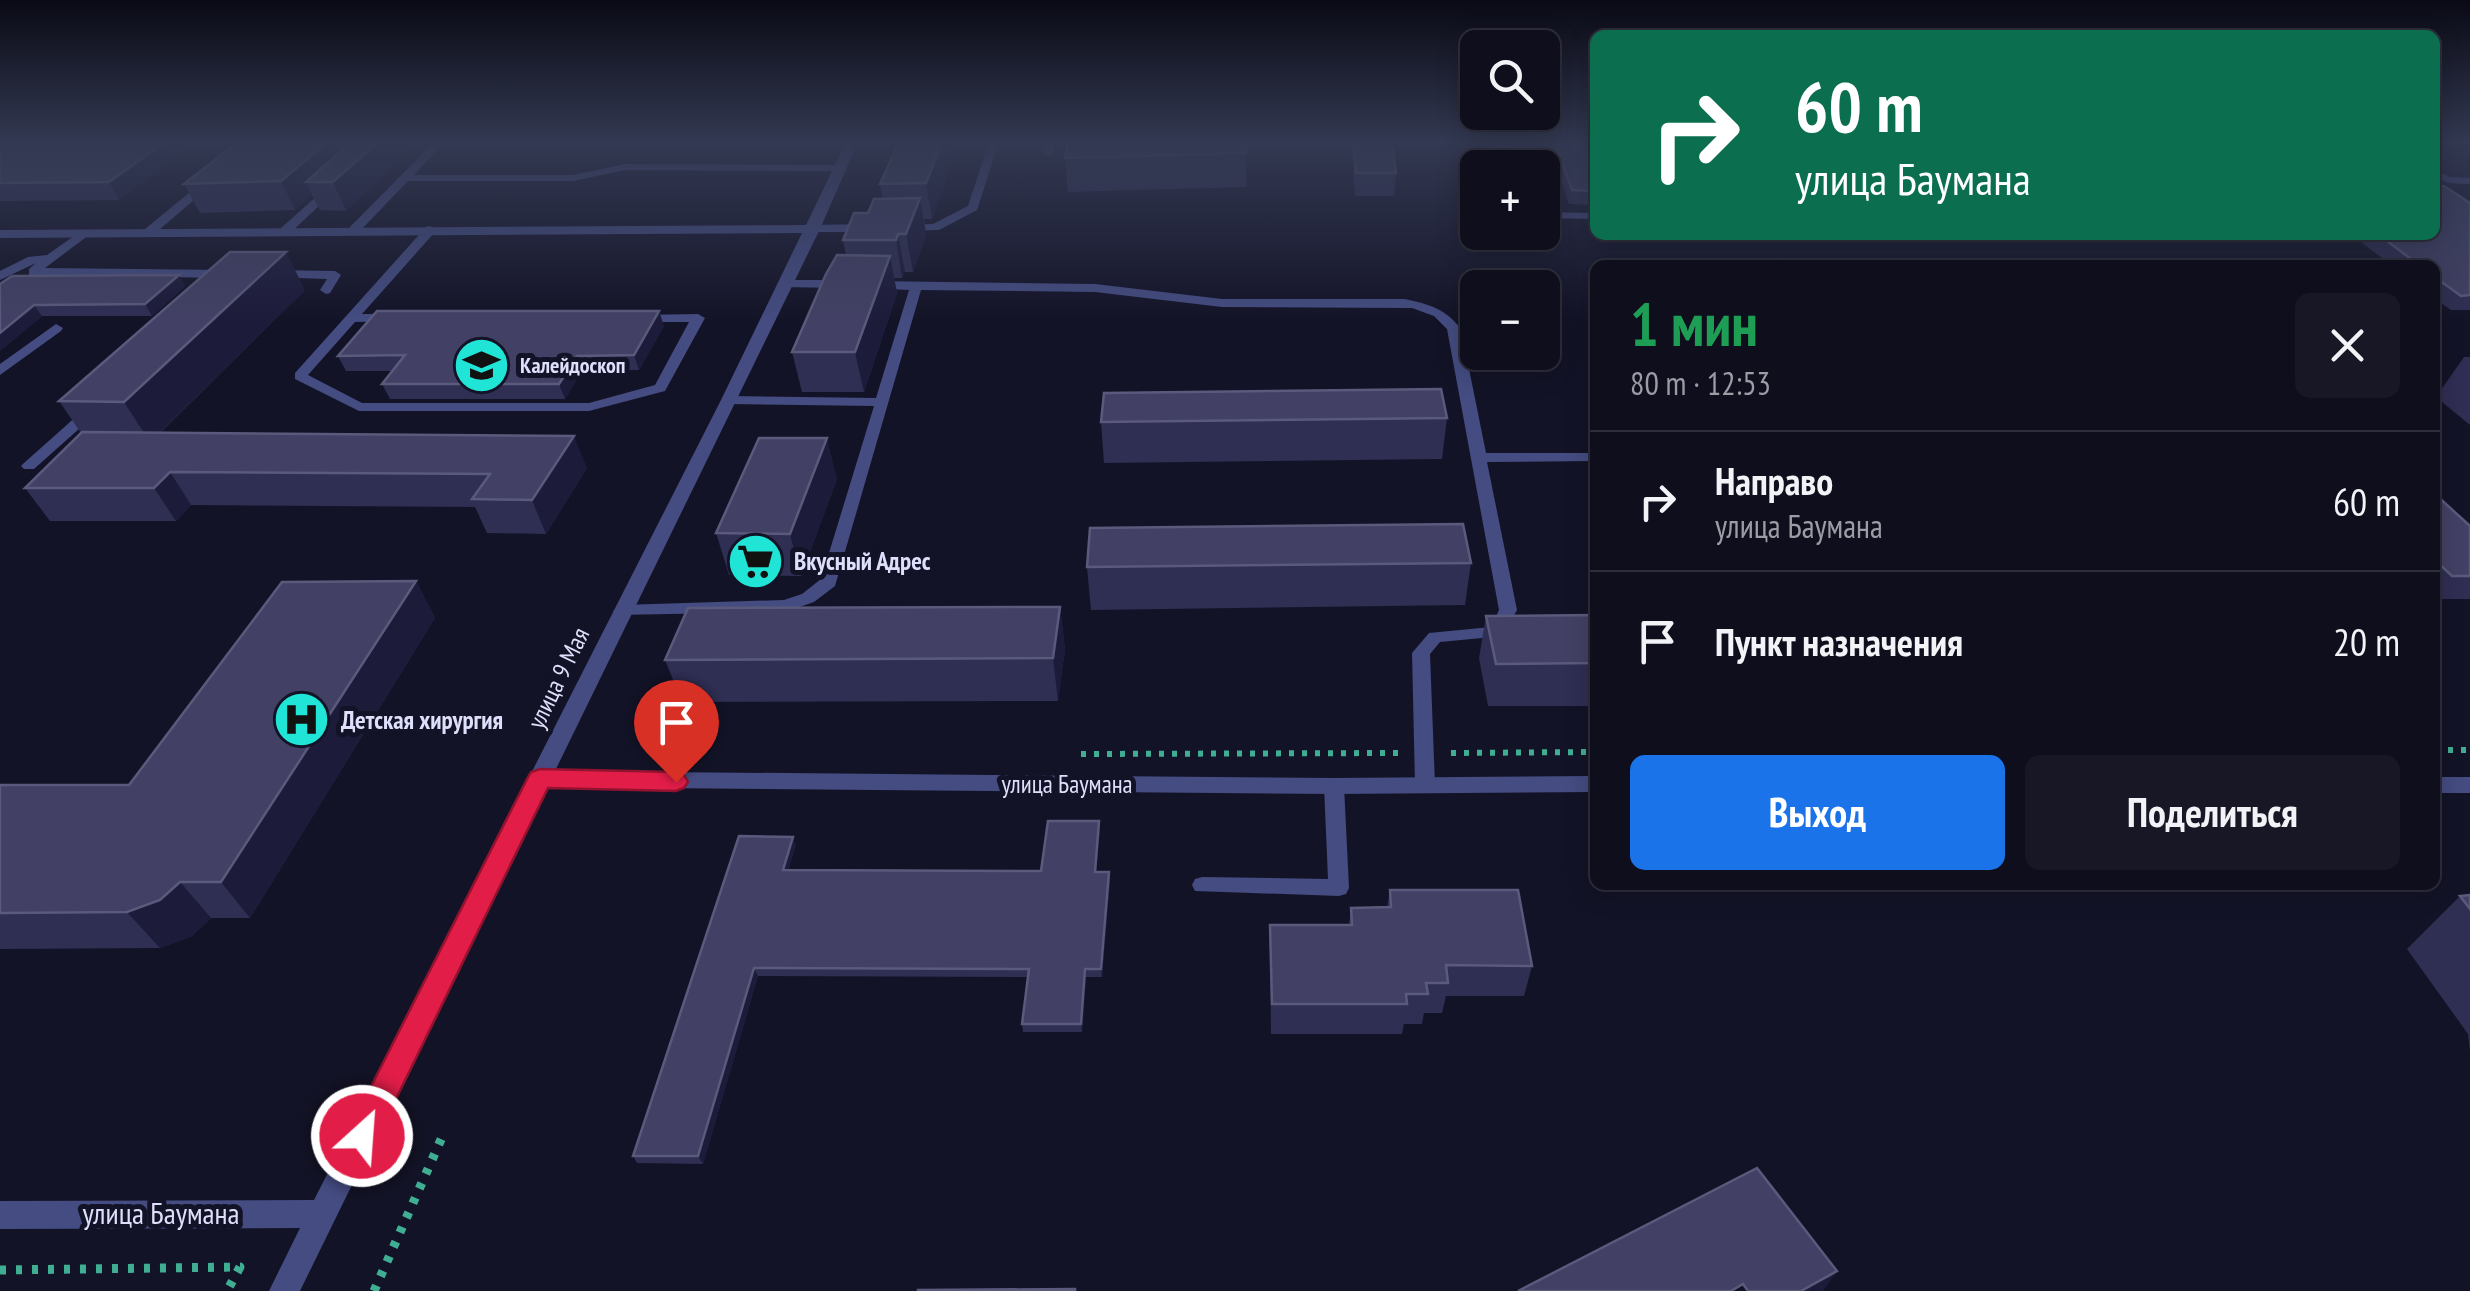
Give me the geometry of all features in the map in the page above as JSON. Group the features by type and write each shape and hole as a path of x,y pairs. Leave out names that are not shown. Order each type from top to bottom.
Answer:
{"street":[{"name":"улица 9 Мая","path":"284,1291 825,202"},
{"path":"0,234 813,229"},
{"name":"улица Баумана","path":"540,779 1334,786 1590,784"},
{"path":"2440,785 2470,785"},
{"name":"улица Баумана","path":"0,1214 322,1214"}],"lane":[{"path":"148,232 184,202"},
{"path":"285,231 317,202"},
{"path":"354,230 380,202"},
{"path":"813,229 935,227 973,208 975,202"},
{"path":"1560,215 1590,216"},
{"path":"430,230 300,376 359,408 589,407 660,388 698,318 621,318"},
{"path":"81,234 33,272 241,274 227,287"},
{"path":"0,279 32,260 49,259"},
{"path":"258,274 335,275 326,290"},
{"path":"0,279 11,282 0,292"},
{"path":"783,284 1095,288 1184,302 1405,303 1429,308 1446,317 1454,329 1508,610 1497,632 1434,637 1421,654 1425,785"},
{"path":"622,611 785,606 808,598 829,582 916,286"},
{"path":"351,318 409,318"},
{"path":"0,371 7,360 56,328"},
{"path":"729,400 880,402"},
{"path":"30,466 100,402"},
{"path":"1479,458 1590,457"},
{"path":"1202,886 1339,888 1334,786"}],"path":[{"path":"2440,750 2470,750"},
{"path":"1066,754 1590,752"},
{"path":"374,1291 443,1135"},
{"path":"0,1270 240,1268 227,1291"}],"building":[{"path":"873,202 918,202 906,234 898,234 896,240 843,240 854,213 868,213"},
{"path":"2440,202 2470,203 2470,295 2461,296 2440,281 2440,260 2412,260 2386,240 2440,240"},
{"path":"230,252 286,252 124,402 59,401"},
{"path":"837,255 890,256 855,352 792,352 826,274"},
{"path":"179,275 145,304 34,305 0,333 0,284 12,276"},
{"path":"377,311 659,311 634,355 577,356 559,384 382,384 405,355 338,356"},
{"path":"1441,389 1447,418 1101,422 1104,393"},
{"path":"82,432 574,436 532,500 472,499 490,474 170,472 154,488 25,488"},
{"path":"759,438 827,438 790,534 716,533"},
{"path":"2440,499 2470,526 2470,576 2452,576 2440,565"},
{"path":"1463,524 1471,563 1087,567 1090,528"},
{"name":"Детская хирургия","path":"416,581 221,882 180,882 160,900 127,912 0,913 0,785 129,785 282,582"},
{"path":"1060,607 1053,658 665,660 688,608"},
{"path":"1590,615 1590,663 1496,664 1486,616"},
{"path":"1048,821 1099,821 1095,872 1109,872 1101,969 1085,969 1081,1024 1022,1024 1029,969 754,968 698,1156 633,1156 739,836 793,837 783,870 1041,871"},
{"path":"1390,890 1518,890 1532,966 1446,965 1448,983 1426,983 1428,994 1406,994 1407,1004 1272,1004 1270,925 1352,925 1351,908 1391,907"},
{"path":"2470,895 2470,909 2460,896"},
{"path":"1757,1168 1837,1271 1801,1291 1748,1291 1743,1284 1731,1291 1518,1291"},
{"path":"918,1290 1075,1291 918,1291"}],"place":[{"name":"Калейдоскоп","path":"481,365"},
{"name":"Вкусный Адрес","path":"755,561"},
{"name":"Детская хирургия","path":"302,720"}],"route":[{"path":"362,1136 540,779 676,782"}]}
